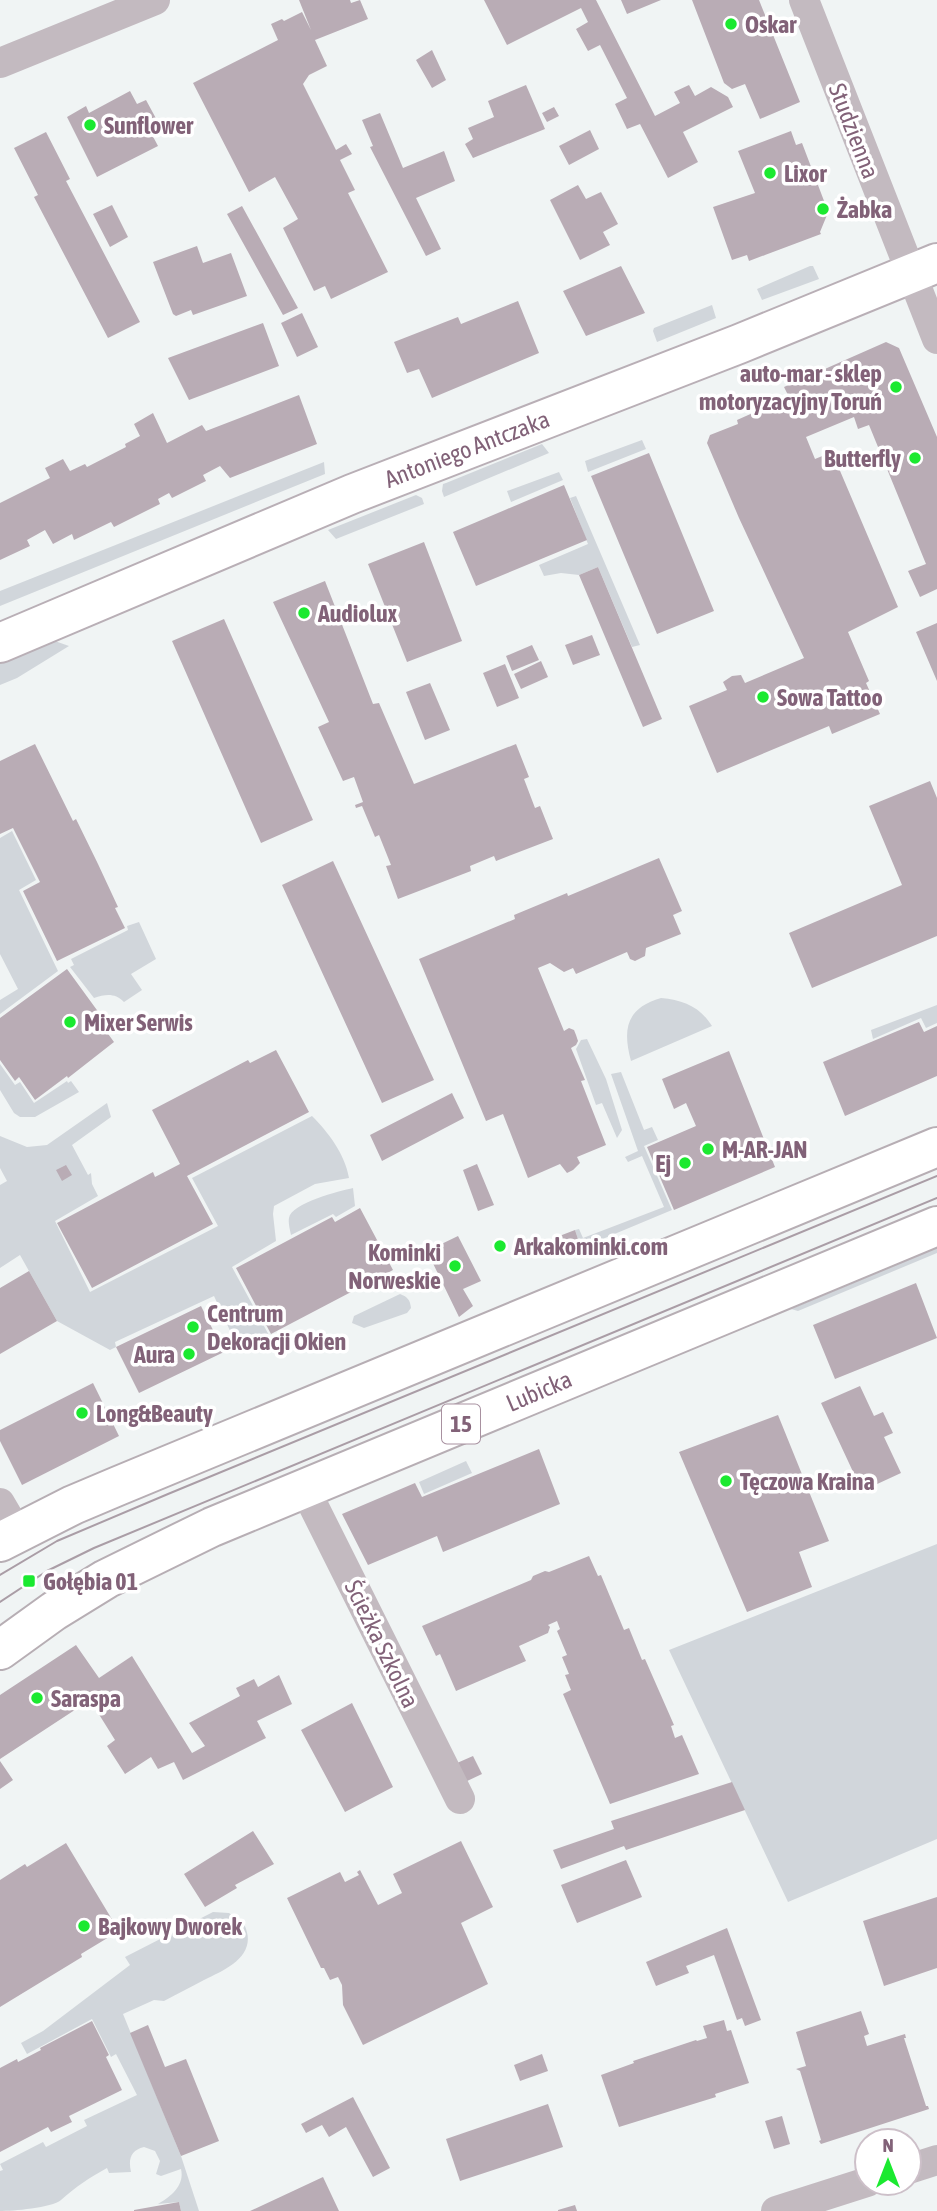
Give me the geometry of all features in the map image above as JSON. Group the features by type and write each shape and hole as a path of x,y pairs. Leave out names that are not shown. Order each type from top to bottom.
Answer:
{"main road":[{"name":"Antoniego Antczaka","path":"0,643 352,494 739,344 923,268"},
{"path":"6,1525 106,1491 937,1147"},
{"name":"Lubicka","path":"0,1650 54,1611 123,1569 212,1527 937,1226"}],"street":[{"path":"0,63 155,0"},
{"name":"Studzienna","path":"804,0 923,268 937,339"},
{"name":"Ścieżka Szkolna","path":"305,1489 460,1799"},
{"path":"776,2211 853,2186"}],"shaded area":[{"path":"813,266 819,279 762,300 757,289"},
{"path":"712,305 716,318 657,342 654,328"},
{"path":"642,440 646,449 588,472 585,461"},
{"path":"542,444 549,453 444,497 443,484"},
{"path":"324,462 325,474 0,606 0,591"},
{"path":"559,472 563,480 511,502 507,491"},
{"path":"416,495 422,498 424,504 336,539 328,530"},
{"path":"576,496 640,645 632,647 598,567 579,575 561,573 544,576 539,565 588,544 570,498"},
{"path":"52,640 69,646 17,678 0,685 0,662"},
{"path":"12,831 36,880 19,890 58,971 0,1014 0,1000 18,989 0,954 0,838"},
{"path":"139,922 156,959 131,974 142,990 124,1002 110,995 94,998 70,967 74,965 71,959 128,930 127,926"},
{"path":"661,998 691,1006 712,1026 631,1061 627,1039 630,1021 641,1007"},
{"path":"937,1005 937,1023 926,1028 921,1018 873,1039 871,1030"},
{"path":"587,1039 606,1079 622,1130 617,1138 602,1103 596,1105 576,1049 581,1040"},
{"path":"0,1064 15,1085 20,1082 34,1103 67,1081 71,1081 79,1092 35,1117 20,1117 14,1113 0,1090"},
{"path":"621,1072 644,1130 652,1127 658,1140 644,1146 672,1210 581,1248 575,1230 579,1229 583,1238 664,1207 642,1156 628,1162 625,1157 638,1151 611,1074"},
{"path":"107,1103 111,1117 72,1145 88,1175 91,1173 92,1184 98,1196 55,1221 90,1292 218,1226 192,1178 312,1116 330,1136 344,1160 349,1178 315,1184 274,1206 276,1241 232,1267 271,1339 247,1341 232,1335 214,1296 115,1342 116,1347 110,1350 57,1321 20,1255 0,1268 0,1185 7,1181 0,1168 0,1136 27,1147 47,1145"},
{"path":"353,1188 355,1206 336,1217 333,1214 291,1235 289,1218 298,1207 317,1198"},
{"path":"937,1248 937,1253 798,1311 791,1309"},
{"path":"400,1294 410,1303 411,1308 407,1313 364,1328 352,1323 354,1316"},
{"path":"466,1461 472,1473 424,1494 419,1482"},
{"path":"937,1544 937,1839 788,1902 669,1650"},
{"path":"213,1912 229,1913 244,1924 248,1935 247,1944 238,1960 164,2001 154,2000 123,2014 181,2156 199,2211 181,2211 179,2202 158,2204 179,2186 181,2169 161,2176 156,2174 160,2161 155,2151 144,2147 136,2150 132,2156 131,2172 109,2173 107,2168 56,2203 0,2211 0,2171 3,2170 0,2164 43,2142 46,2147 87,2126 84,2120 137,2095 116,2054 111,2057 92,2019 27,2054 21,2043 43,2031 130,1965 125,1957"}],"building":[{"path":"299,0 350,0 351,3 360,0 368,19 315,40 327,66 309,75 303,84 336,150 346,144 352,154 340,160 355,190 348,193 388,272 331,299 325,286 314,291 283,228 298,219 275,177 249,192 193,83 278,40 271,24 282,19 284,21 302,12 311,30"},
{"path":"484,0 596,0 655,116 680,103 674,92 689,85 695,96 711,87 728,97 733,107 683,132 698,162 668,178 640,124 627,129 615,104 627,98 600,45 588,51 576,29 588,22 581,8 507,45"},
{"path":"621,0 661,0 627,14"},
{"path":"692,0 759,0 800,102 760,119 745,84 732,89 724,83"},
{"path":"432,50 446,80 432,88 416,60"},
{"path":"526,85 545,129 473,158 465,144 473,139 468,128 494,117 488,101"},
{"path":"130,91 137,104 146,100 159,124 149,129 158,146 97,177 67,117 86,106 89,113"},
{"path":"554,107 559,116 547,122 542,113"},
{"path":"380,113 403,168 444,151 455,181 416,198 441,249 426,256 370,147 373,146 362,120"},
{"path":"590,130 599,149 569,165 559,146"},
{"path":"791,131 796,145 802,143 829,214 821,234 749,261 747,255 732,260 713,207 755,193 738,151"},
{"path":"46,132 70,179 66,181 140,322 108,338 34,197 38,195 14,148"},
{"path":"578,185 586,199 601,192 618,224 603,232 610,245 580,260 550,200"},
{"path":"112,205 128,237 110,247 93,214"},
{"path":"242,206 298,308 283,315 227,214"},
{"path":"197,246 203,263 231,253 247,296 193,315 191,310 176,316 153,262"},
{"path":"621,266 645,313 586,336 563,291"},
{"path":"518,301 539,353 432,398 419,369 407,373 394,342 458,317 461,324"},
{"path":"302,313 318,347 297,357 281,323"},
{"path":"263,323 279,366 189,400 168,358"},
{"path":"886,342 899,348 937,437 937,589 920,597 908,571 926,564 869,425 858,429 854,417 806,437 815,459 832,452 898,607 848,632 880,714 832,734 829,726 717,773 689,706 727,690 723,682 732,676 741,675 745,683 804,658 707,443 710,435 738,424 737,420 789,397 784,387"},
{"path":"299,395 317,444 230,478 220,466 203,475 206,481 172,498 169,493 158,499 160,504 114,527 111,522 74,540 72,534 53,544 45,530 27,540 30,546 0,560 0,503 50,478 45,468 63,459 70,471 85,464 87,467 126,447 125,444 140,436 134,424 153,413 167,443 202,425 206,431"},
{"path":"649,453 714,611 657,634 591,476"},
{"path":"564,485 587,540 476,586 453,532"},
{"path":"424,542 462,641 407,662 368,564"},
{"path":"598,567 662,719 643,727 579,575"},
{"path":"325,581 373,704 379,703 414,784 516,744 529,777 524,779 535,808 540,806 553,839 496,861 494,856 470,866 471,871 398,899 386,866 391,865 379,835 375,837 362,806 356,808 355,805 363,802 354,777 343,781 318,727 329,722 273,602"},
{"path":"224,619 313,820 261,843 172,641"},
{"path":"937,623 937,681 916,632"},
{"path":"592,635 600,655 573,665 565,645"},
{"path":"532,645 539,660 512,671 506,656"},
{"path":"541,661 548,677 521,689 514,674"},
{"path":"505,664 519,698 497,707 483,673"},
{"path":"430,683 450,730 425,740 406,692"},
{"path":"35,744 73,821 76,819 118,907 115,908 125,928 57,961 23,891 40,882 13,828 0,834 0,761"},
{"path":"930,781 937,798 937,936 812,988 789,933 902,885 869,806"},
{"path":"659,858 682,911 673,915 681,934 646,948 645,956 635,961 630,959 627,952 576,974 573,968 564,972 550,963 538,968 564,1031 569,1028 574,1030 576,1035 578,1041 571,1048 585,1080 581,1081 606,1145 577,1157 580,1163 567,1173 560,1164 528,1178 503,1114 486,1121 419,959 515,919 514,915"},
{"path":"333,861 434,1080 382,1103 282,885"},
{"path":"67,969 102,1017 98,1020 114,1042 35,1100 19,1077 15,1081 0,1060 0,1018"},
{"path":"919,1022 924,1032 937,1026 937,1076 845,1116 823,1062"},
{"path":"276,1050 309,1112 187,1176 213,1224 92,1288 57,1223 153,1172 155,1177 180,1164 152,1110 248,1060 250,1063"},
{"path":"729,1051 775,1167 674,1210 647,1147 696,1126 686,1103 674,1109 662,1079"},
{"path":"452,1093 464,1118 382,1161 370,1135"},
{"path":"477,1164 494,1205 478,1211 463,1170"},
{"path":"66,1165 72,1175 62,1181 56,1170"},
{"path":"360,1208 393,1270 271,1334 236,1268 332,1217 335,1222"},
{"path":"575,1230 580,1245 555,1255 549,1240"},
{"path":"458,1236 481,1281 463,1289 473,1306 459,1317 427,1251"},
{"path":"29,1271 57,1321 0,1354 0,1288"},
{"path":"916,1283 937,1338 835,1379 813,1325"},
{"path":"201,1306 224,1352 139,1393 116,1347"},
{"path":"93,1383 119,1436 22,1485 0,1441 0,1430"},
{"path":"860,1386 874,1416 883,1412 893,1433 884,1437 901,1473 862,1491 821,1403"},
{"path":"778,1415 829,1541 799,1552 812,1587 747,1612 679,1452"},
{"path":"539,1449 560,1504 443,1552 437,1536 368,1565 342,1514 415,1483 422,1497"},
{"path":"589,1556 598,1576 601,1575 624,1630 629,1628 642,1660 645,1659 674,1725 671,1726 675,1738 682,1735 699,1774 610,1804 563,1694 571,1690 565,1675 569,1674 562,1657 567,1655 557,1631 560,1629 557,1621 548,1625 548,1633 519,1646 526,1661 456,1691 440,1654 436,1656 422,1626 531,1580 533,1576"},
{"path":"76,1645 99,1678 132,1656 192,1753 205,1746 189,1723 240,1696 236,1688 254,1679 258,1687 279,1675 292,1704 257,1721 266,1738 183,1780 174,1762 158,1769 151,1757 125,1774 107,1746 115,1740 90,1700 0,1759 0,1695"},
{"path":"352,1703 393,1787 345,1812 301,1730"},
{"path":"473,1756 482,1774 465,1782 457,1763"},
{"path":"0,1761 13,1780 0,1789"},
{"path":"732,1782 745,1810 626,1850 624,1846 561,1869 553,1850 614,1829 611,1821"},
{"path":"253,1831 274,1864 235,1885 237,1888 205,1907 184,1874"},
{"path":"461,1841 493,1907 461,1923 488,1984 363,2045 343,2005 342,1985 338,1977 330,1980 324,1968 321,1968 287,1898 340,1872 345,1882 359,1875 357,1872 360,1870 378,1905 402,1893 393,1874"},
{"path":"66,1843 119,1931 0,2007 0,1880"},
{"path":"626,1860 642,1897 577,1923 561,1885"},
{"path":"937,1897 937,1968 884,1986 863,1921"},
{"path":"727,1928 761,2020 745,2026 742,2018 737,2020 714,1955 686,1966 689,1973 656,1986 646,1962"},
{"path":"861,2011 869,2034 864,2036 867,2046 905,2034 904,2038 929,2109 873,2127 853,2127 853,2134 821,2144 800,2071 796,2069 806,2066 796,2032"},
{"path":"724,2020 727,2031 731,2030 749,2083 715,2094 716,2097 619,2127 601,2075 634,2063 633,2061 707,2038 703,2026"},
{"path":"92,2021 122,2090 69,2116 72,2122 51,2132 48,2127 0,2152 0,2068 17,2059 18,2062"},
{"path":"148,2025 165,2067 186,2059 219,2141 181,2156 130,2033"},
{"path":"542,2054 548,2071 520,2081 514,2065"},
{"path":"353,2097 390,2168 373,2177 346,2127 329,2137 322,2125 306,2133 301,2124"},
{"path":"548,2104 563,2147 460,2181 446,2139"},
{"path":"782,2116 790,2144 774,2149 765,2121"},
{"path":"323,2177 339,2211 250,2211"},
{"path":"179,2202 181,2211 134,2211 134,2210"},
{"path":"575,2205 577,2211 558,2211 558,2210"}],"tram line":[{"path":"0,1575 57,1541 937,1176"},
{"path":"0,1602 47,1571 94,1548 937,1198"}],"place":[{"name":"Oskar","path":"731,24"},
{"name":"Sunflower","path":"90,125"},
{"name":"Lixor","path":"770,173"},
{"name":"Żabka","path":"823,209"},
{"name":"auto-mar - sklep motoryzacyjny Toruń","path":"896,387"},
{"name":"Butterfly","path":"915,458"},
{"name":"Audiolux","path":"304,613"},
{"name":"Sowa Tattoo","path":"763,697"},
{"name":"Mixer Serwis","path":"70,1022"},
{"name":"M-AR-JAN","path":"708,1149"},
{"name":"Ej","path":"685,1163"},
{"name":"Arkakominki.com","path":"500,1246"},
{"name":"Kominki Norweskie","path":"455,1266"},
{"name":"Centrum Dekoracji Okien","path":"193,1327"},
{"name":"Aura","path":"189,1354"},
{"name":"Long&Beauty","path":"82,1413"},
{"name":"Tęczowa Kraina","path":"726,1481"},
{"name":"Gołębia 01","path":"29,1581"},
{"name":"Saraspa","path":"37,1698"},
{"name":"Bajkowy Dworek","path":"84,1926"}]}
